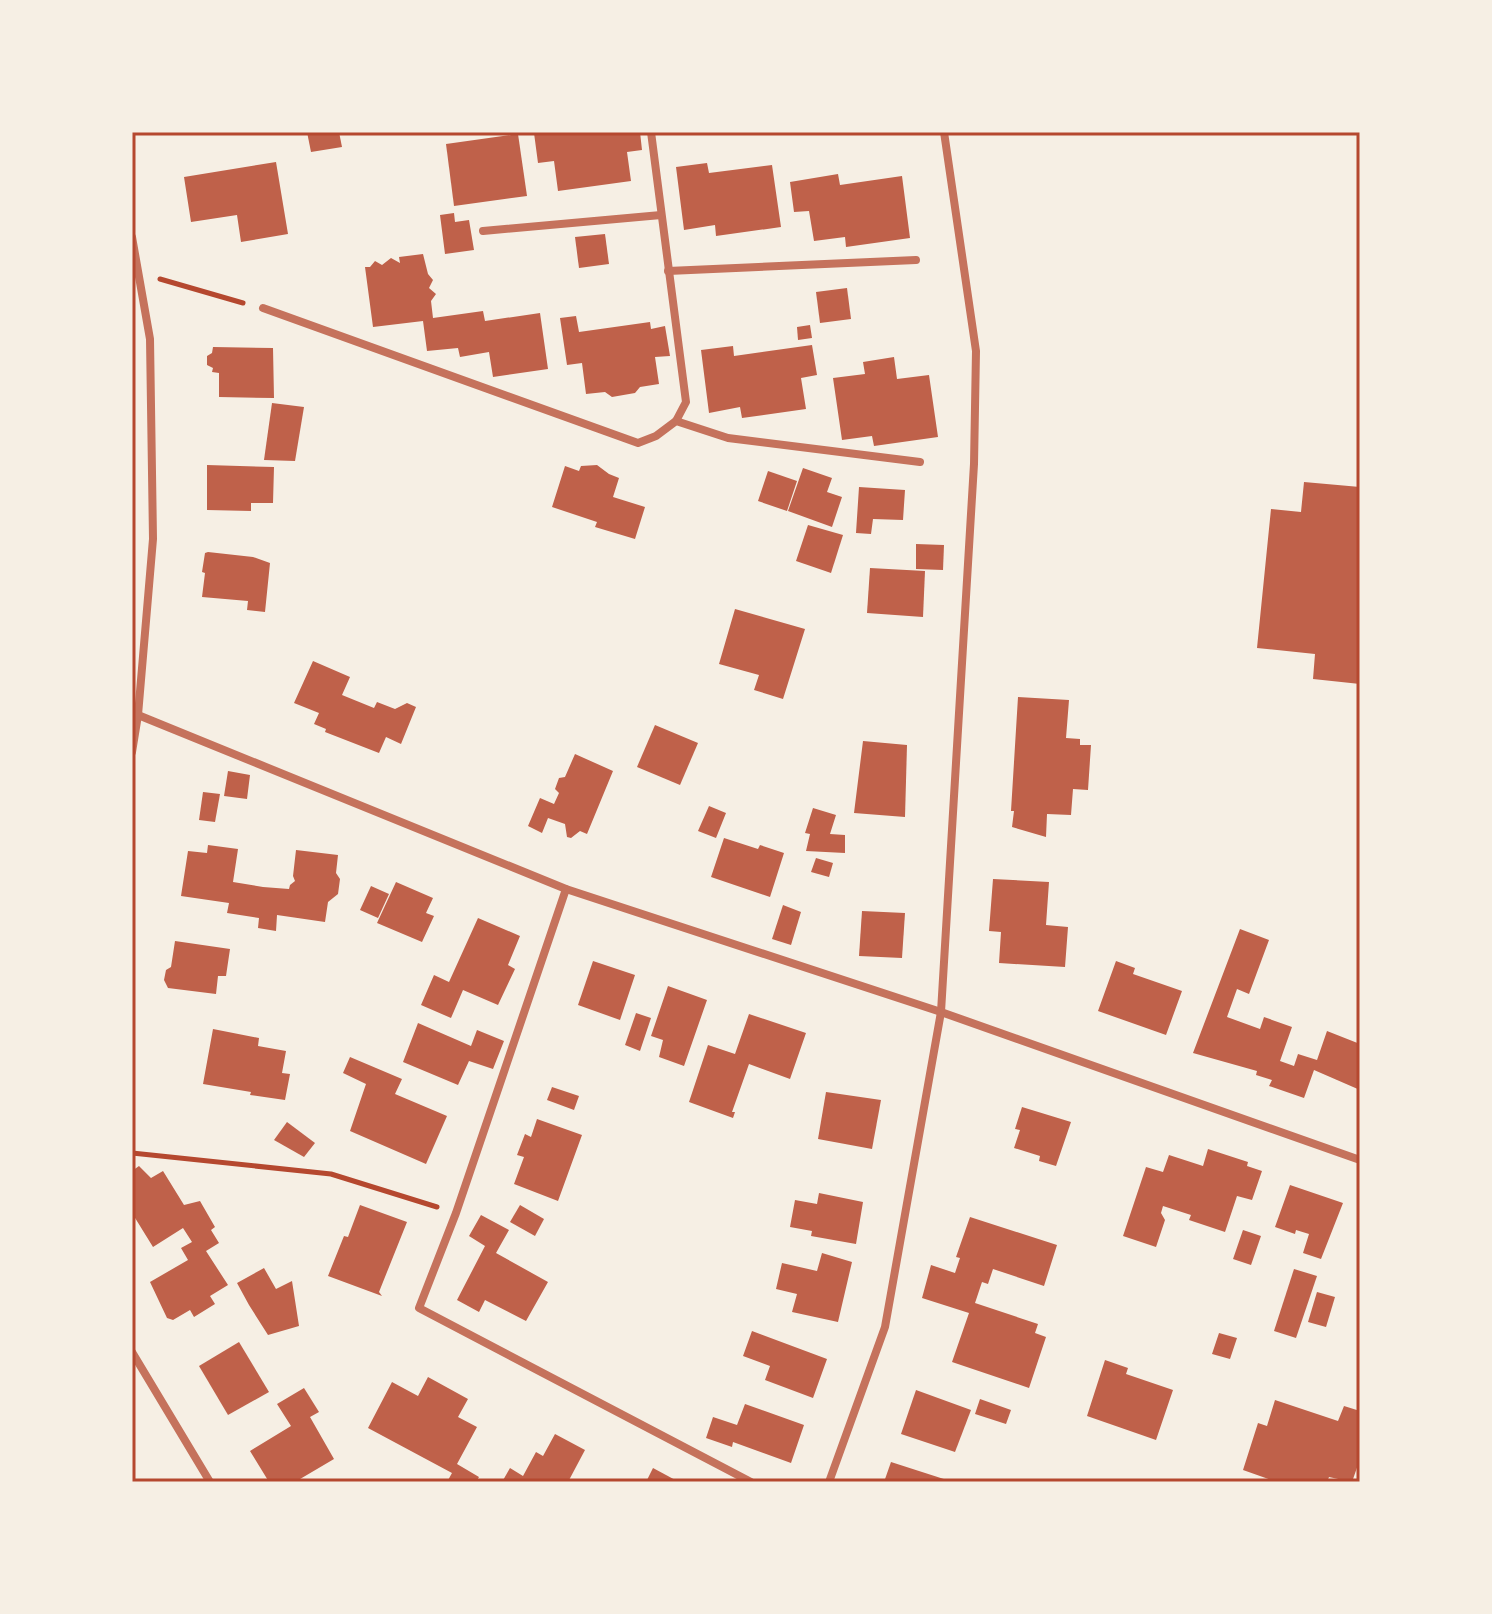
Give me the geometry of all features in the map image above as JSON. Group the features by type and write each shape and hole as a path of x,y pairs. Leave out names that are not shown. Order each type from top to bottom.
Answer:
{"street":[{"path":"263,308 638,443 656,436 676,421 686,402 651,132"},
{"path":"829,1482 885,1327 941,1012 974,464 976,351 959,253 944,132"},
{"path":"483,231 661,215"},
{"path":"132,237 150,339 153,539 132,752"},
{"path":"668,271 916,260"},
{"path":"676,421 728,438 920,462"},
{"path":"138,715 566,889 941,1012 1360,1160"},
{"path":"566,889 456,1213 419,1308 751,1482"},
{"path":"132,1352 210,1482"}],"path":[{"path":"140,274 263,308"},
{"path":"132,1153 331,1174 456,1213"}],"building":[{"path":"307,132 339,132 342,147 311,152"},
{"path":"640,132 642,150 627,152 631,181 558,191 554,161 538,163 534,133"},
{"path":"518,134 527,196 454,206 446,144"},
{"path":"276,162 288,234 241,242 237,215 191,222 184,177"},
{"path":"707,163 709,173 772,165 781,227 716,236 715,225 684,230 676,167"},
{"path":"838,174 840,185 902,176 910,238 846,247 845,237 814,241 809,211 794,212 790,182"},
{"path":"454,213 455,222 469,220 474,250 445,254 440,215"},
{"path":"605,234 609,264 579,268 575,237"},
{"path":"423,254 428,274 433,280 429,288 436,294 431,301 433,318 483,311 485,321 540,313 548,369 493,377 489,352 460,357 458,348 427,351 423,321 373,327 365,267 370,267 375,261 382,265 391,258 400,263 399,257"},
{"path":"847,288 851,319 820,323 816,292"},
{"path":"576,316 579,332 650,322 651,329 665,326 670,356 655,357 659,384 612,397 605,392 586,394 582,363 567,365 560,318"},
{"path":"810,325 812,338 798,340 797,327"},
{"path":"812,345 817,375 801,378 806,409 742,418 740,407 709,413 701,350 733,346 734,356"},
{"path":"213,347 273,348 274,398 219,397 219,373 212,372 213,368 207,365 207,356 212,353"},
{"path":"894,357 897,379 929,375 938,437 874,446 872,436 842,440 833,378 865,374 863,362"},
{"path":"272,403 304,407 295,461 264,460"},
{"path":"207,465 274,467 273,503 251,503 251,511 207,510"},
{"path":"597,465 619,478 613,497 645,507 635,539 595,527 597,522 552,507 565,466 579,471 581,466"},
{"path":"803,468 832,478 827,492 842,497 832,527 788,511"},
{"path":"768,471 797,481 787,511 758,501"},
{"path":"1304,482 1360,487 1360,684 1313,679 1315,654 1257,648 1271,509 1301,512"},
{"path":"859,487 905,490 903,520 873,519 871,534 856,533"},
{"path":"808,525 843,535 831,573 796,561"},
{"path":"916,544 944,545 943,570 916,569"},
{"path":"205,553 253,557 270,563 265,612 247,610 248,601 202,597 205,573 202,572"},
{"path":"870,568 925,571 923,617 867,613"},
{"path":"735,609 805,629 783,699 754,690 759,675 719,664"},
{"path":"313,661 350,677 342,695 374,708 377,702 395,709 407,703 416,707 401,744 386,737 379,753 325,732 326,729 314,724 319,713 294,703"},
{"path":"1018,697 1069,700 1066,738 1080,739 1080,745 1091,745 1088,790 1073,789 1071,815 1047,814 1046,837 1012,827"},
{"path":"655,725 698,743 680,785 637,767"},
{"path":"863,741 907,745 905,817 854,813"},
{"path":"575,754 613,771 587,834 580,831 571,838 567,837 565,824 548,818 542,833 528,826 540,798 554,804 559,793 555,789 559,778 565,777"},
{"path":"228,771 250,775 247,799 224,796"},
{"path":"203,792 220,794 215,822 199,820"},
{"path":"709,806 726,813 716,838 698,831"},
{"path":"813,808 836,815 830,834 845,835 845,853 806,851 810,834 805,833"},
{"path":"724,838 758,849 760,845 784,853 770,897 711,877"},
{"path":"208,845 238,849 233,882 289,889 295,881 296,850 338,855 338,894 328,902 325,922 277,915 276,931 258,928 259,918 227,913 229,903 181,896 188,851 207,853"},
{"path":"816,858 833,863 829,877 811,872"},
{"path":"993,879 1049,882 1046,925 1068,927 1065,967 999,963 1001,932 989,931"},
{"path":"396,882 433,898 426,913 434,916 422,942 377,923"},
{"path":"371,886 389,894 378,918 360,910"},
{"path":"783,905 801,912 791,945 772,939"},
{"path":"862,911 905,913 902,958 859,956"},
{"path":"478,918 520,936 508,965 515,969 498,1005 463,990 451,1018 421,1005 434,975 449,982"},
{"path":"1240,929 1269,940 1249,994 1237,989 1227,1017 1260,1029 1264,1017 1292,1027 1280,1061 1294,1066 1298,1054 1317,1060 1327,1031 1360,1044 1360,1090 1314,1070 1304,1098 1269,1086 1272,1080 1256,1075 1257,1071 1193,1053"},
{"path":"175,941 230,949 226,976 218,976 216,994 168,988 164,980 166,970 171,967"},
{"path":"593,961 635,975 620,1020 578,1005"},
{"path":"1116,961 1135,968 1133,974 1182,991 1166,1035 1098,1011"},
{"path":"668,986 707,1000 684,1066 659,1057 663,1040 651,1036"},
{"path":"636,1013 651,1018 640,1051 625,1045"},
{"path":"749,1014 806,1033 790,1079 749,1064 732,1112 735,1112 733,1118 689,1102 708,1045 735,1054"},
{"path":"418,1023 471,1046 477,1030 504,1041 493,1069 469,1061 458,1085 403,1062"},
{"path":"213,1029 259,1038 258,1046 286,1051 282,1073 290,1074 285,1100 203,1084"},
{"path":"350,1057 402,1079 395,1094 447,1116 426,1164 350,1131 366,1084 343,1073"},
{"path":"552,1087 579,1096 574,1110 547,1100"},
{"path":"826,1092 881,1100 872,1149 818,1139"},
{"path":"1022,1107 1071,1122 1056,1166 1039,1161 1040,1156 1014,1148 1020,1130 1015,1129"},
{"path":"537,1119 582,1135 558,1201 514,1184 524,1157 517,1155 525,1134 531,1137"},
{"path":"287,1122 315,1143 304,1157 274,1140"},
{"path":"1208,1149 1248,1162 1247,1166 1262,1171 1252,1200 1237,1196 1225,1232 1189,1220 1191,1215 1163,1206 1161,1213 1165,1220 1156,1247 1123,1236 1146,1167 1163,1172 1169,1155 1203,1166"},
{"path":"139,1166 151,1178 163,1171 184,1205 200,1201 215,1227 211,1230 219,1243 206,1251 228,1285 210,1296 215,1304 194,1317 190,1310 173,1320 167,1318 150,1282 188,1260 181,1248 192,1242 183,1228 153,1247 132,1213 132,1171"},
{"path":"1290,1185 1343,1203 1321,1259 1303,1253 1309,1234 1296,1230 1295,1234 1275,1227"},
{"path":"819,1193 863,1202 856,1244 811,1236 812,1231 790,1227 795,1200 817,1204"},
{"path":"360,1205 407,1222 379,1292 382,1296 328,1276"},
{"path":"520,1205 544,1219 535,1236 510,1222"},
{"path":"481,1215 509,1230 496,1253 548,1282 526,1321 485,1300 479,1312 457,1300 485,1246 469,1236"},
{"path":"970,1217 1057,1245 1044,1286 993,1269 988,1284 982,1282 975,1303 1038,1324 1035,1333 1046,1337 1029,1388 952,1362 969,1313 922,1298 931,1265 955,1273 960,1258 956,1257"},
{"path":"1243,1230 1261,1236 1251,1265 1233,1259"},
{"path":"822,1253 852,1262 838,1322 792,1312 797,1294 776,1289 782,1263 817,1271"},
{"path":"264,1268 276,1289 292,1281 299,1326 268,1335 249,1305 237,1283"},
{"path":"1294,1269 1317,1276 1296,1338 1274,1331"},
{"path":"1317,1292 1335,1297 1326,1327 1308,1322"},
{"path":"752,1331 827,1359 813,1398 765,1380 770,1366 743,1356"},
{"path":"1219,1333 1237,1338 1230,1359 1212,1354"},
{"path":"239,1342 269,1392 228,1415 199,1366"},
{"path":"1105,1360 1128,1368 1126,1374 1173,1390 1156,1440 1087,1416"},
{"path":"428,1377 468,1399 458,1417 477,1427 457,1464 479,1477 476,1482 447,1482 452,1473 368,1428 392,1382 418,1396"},
{"path":"304,1388 319,1412 310,1417 334,1459 295,1482 269,1482 250,1451 291,1426 277,1404"},
{"path":"916,1390 971,1410 955,1452 901,1434"},
{"path":"980,1399 1011,1410 1006,1424 975,1414"},
{"path":"1275,1400 1338,1421 1344,1406 1360,1411 1360,1459 1352,1482 1329,1477 1327,1482 1277,1482 1243,1470 1258,1423 1267,1426"},
{"path":"745,1404 804,1425 791,1463 733,1442 732,1447 706,1438 713,1417 737,1425"},
{"path":"555,1434 585,1450 568,1482 502,1482 510,1468 523,1476 536,1452 543,1456"},
{"path":"891,1462 950,1481 950,1482 884,1482"},
{"path":"653,1468 679,1482 646,1482"}]}
